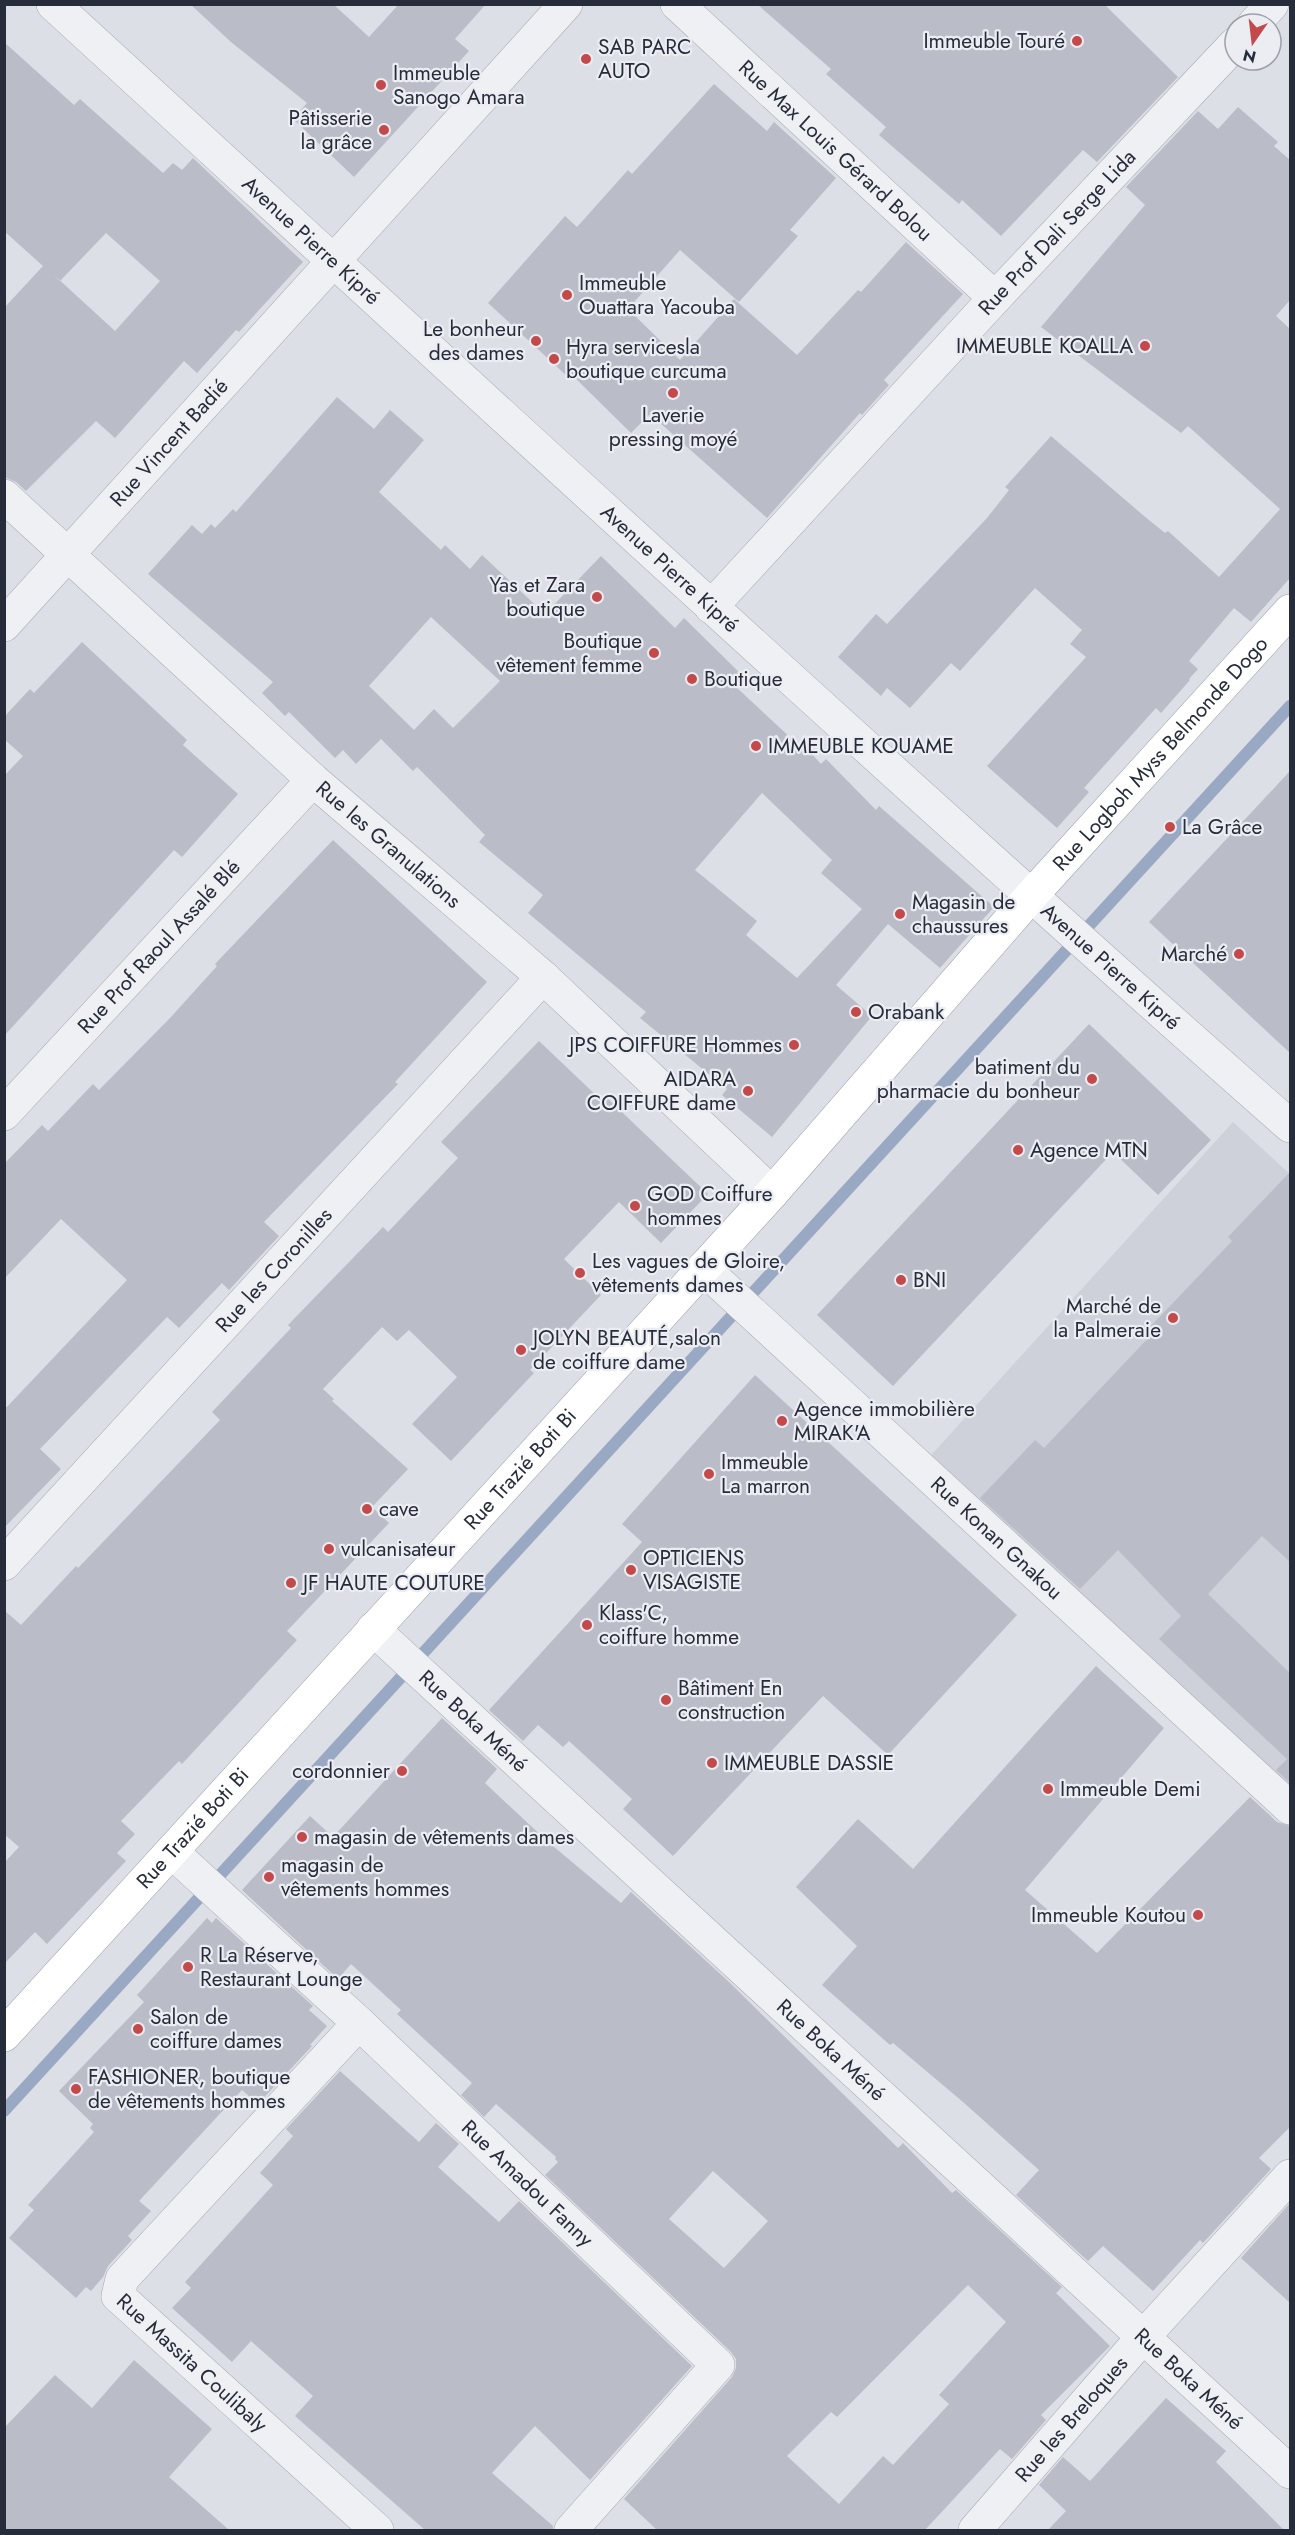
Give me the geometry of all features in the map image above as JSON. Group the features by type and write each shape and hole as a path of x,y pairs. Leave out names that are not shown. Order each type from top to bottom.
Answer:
{"main road":[{"name":"Rue Logboh Myss Belmonde Dogo","path":"1030,897 1290,611"},
{"name":"Rue Trazié Boti Bi","path":"4,2035 772,1193 1030,897"}],"street":[{"name":"Avenue Pierre Kipré","path":"53,4 1030,897 1290,1125"},
{"name":"Rue Vincent Badié","path":"4,625 335,262 566,4"},
{"name":"Rue Max Louis Gérard Bolou","path":"677,4 995,298"},
{"name":"Rue Prof Dali Serge Lida","path":"711,607 995,298 1223,57"},
{"name":"Rue les Granulations","path":"4,496 313,780 543,977 772,1193"},
{"name":"Rue Prof Raoul Assalé Blé","path":"4,1114 313,780"},
{"name":"Rue les Coronilles","path":"4,1564 543,977"},
{"name":"Rue Konan Gnakou","path":"703,1268 1290,1808"},
{"name":"Rue Boka Méné","path":"373,1629 1290,2472"},
{"name":"Rue Amadou Fanny","path":"172,1852 359,2023 718,2365 571,2530"},
{"name":"Rue Massita Coulibaly","path":"359,2023 122,2279 118,2296 376,2530"},
{"name":"Rue les Breloques","path":"975,2530 1143,2337 1290,2176"}],"shaded area":[{"name":"Marché de la Palmeraie","path":"1233,1122 1290,1174 1290,1790 925,1462"}],"building":[{"path":"190,4 333,4 369,37 399,4 486,4 455,39 469,51 354,177 293,119 307,103 231,42"},
{"path":"757,4 1104,4 1178,77 1097,162 1083,150 1001,236 962,200 959,204 879,135 886,127 826,74 831,69"},
{"path":"4,42 74,105 80,99 163,173 173,163 182,170 193,158 303,262 239,332 236,330 197,373 184,361 115,438 96,421 26,491 16,482 4,477 4,308 43,266 4,231","holes":["106,233 160,281 115,331 60,281"]},
{"path":"714,84 767,131 774,122 836,178 790,230 798,236 739,302 680,250 628,309 680,360 734,299 797,355 858,290 861,292 906,242 963,294 884,380 889,385 862,415 860,413 767,518 650,414 631,433 571,374 568,377 488,303 565,216 577,227 628,170 632,174"},
{"path":"1238,107 1278,142 1274,146 1290,160 1290,300 1276,316 1290,329 1290,578 1251,622 1234,608 1189,661 1198,669 1190,680 1161,713 1156,708 1084,788 1089,792 1057,828 987,766 1086,657 1070,644 1082,630 1035,588 960,671 951,663 910,708 887,688 881,696 838,657 876,614 887,624 987,518 1009,490 1005,487 1051,436 1144,516 1165,533 1168,531 1219,577 1280,509 1188,426 1181,433 1041,327 1145,205 1126,187 1198,111 1218,129"},
{"path":"337,397 374,429 390,410 424,440 379,492 441,550 445,545 470,569 482,555 545,614 601,556 675,628 684,618 745,678 736,687 807,753 809,751 821,764 826,759 876,810 879,806 994,907 940,968 888,924 836,985 872,1016 772,1137 722,1095 727,1089 640,1018 646,1012 528,913 543,895 479,842 485,835 417,767 413,771 381,739 356,764 343,750 335,758 289,712 285,716 262,693 273,682 148,574 192,525 202,534 211,524 215,528 233,509 236,512","holes":["431,617 500,681 453,728 434,709 414,730 369,686","762,793 832,860 821,873 862,909 797,978 746,935 757,921 695,870"]},
{"path":"82,642 187,740 183,745 238,794 182,857 174,850 4,1036 4,776 23,756 4,739 4,717 30,689 34,693"},
{"path":"1290,771 1290,1053 1149,922"},
{"path":"333,840 487,982 395,1082 398,1084 264,1222 279,1236 229,1290 222,1283 179,1328 167,1317 40,1449 61,1469 4,1528 4,1410 127,1280 61,1219 4,1279 4,1164 42,1125 48,1131 93,1084 99,1090 171,1017 217,966 215,964"},
{"path":"1089,1024 1211,1140 1158,1195 1113,1152 893,1386 817,1315"},
{"path":"539,1041 600,1099 604,1095 708,1194 661,1243 619,1202 564,1259 601,1295 530,1370 534,1373 451,1461 412,1424 457,1377 409,1330 397,1341 382,1327 323,1389 334,1399 332,1401 408,1469 372,1507 389,1523 287,1631 297,1640 182,1764 179,1761 121,1821 135,1834 117,1853 126,1861 47,1944 35,1932 4,1964 4,1863 19,1847 4,1834 4,1610 21,1625 220,1420 212,1412 291,1328 288,1325 383,1227 388,1232 458,1158 441,1142"},
{"name":"Marché de la Palmeraie","path":"1290,1172 1290,1562 1262,1536 1208,1594 1290,1673 1290,1783 1276,1770 1287,1759 1159,1639 1181,1616 1118,1550 1080,1589 980,1498 1035,1440 1044,1448 1153,1333 1149,1328 1232,1241 1228,1237"},
{"path":"755,1375 1017,1615 888,1755 823,1696 673,1856 623,1809 632,1799 569,1741 563,1747 538,1725 523,1741 489,1710 642,1542 622,1524"},
{"path":"1096,1666 1164,1728 1025,1890 1097,1953 1250,1797 1277,1822 1290,1826 1290,2127 1259,2158 1271,2169 1203,2243 1200,2240 1153,2291 1103,2246 1088,2261 1016,2195 1039,2170 963,2102 893,2043 890,2045 822,1985 857,1946 796,1887 858,1819 913,1869"},
{"path":"442,1718 497,1769 485,1783 547,1841 621,1903 631,1892 729,1982 898,2148 903,2143 952,2193 956,2190 1062,2287 1056,2293 1110,2346 1041,2415 1046,2420 1012,2459 1000,2449 925,2530 657,2530 624,2499 732,2377 736,2368 736,2359 545,2175 558,2162 556,2157 496,2104 484,2117 461,2095 472,2083 397,2014 401,2010 351,1964 338,1979 242,1890 310,1816 333,1837","holes":["713,2171 768,2221 724,2268 669,2219","968,2285 1006,2322 939,2395 949,2404 893,2465 883,2456 839,2504 787,2456 831,2412 837,2417"]},
{"path":"207,1918 212,1923 216,1918 313,2006 309,2010 327,2026 310,2045 312,2046 258,2104 242,2090 139,2201 151,2211 128,2236 132,2240 108,2266 103,2277 91,2291 86,2287 76,2298 9,2238 34,2210 28,2205 94,2132 90,2128 93,2124 59,2091 144,2002 137,1995"},
{"path":"340,2071 419,2142 436,2123 459,2144 438,2167 499,2222 519,2201 692,2366 590,2480 535,2426 492,2473 553,2526 553,2530 425,2530 295,2416 313,2396 251,2341 232,2362 172,2308 191,2288 185,2282 273,2185 260,2173 293,2136 286,2129"},
{"path":"1290,2203 1290,2303 1241,2258"},
{"path":"134,2360 212,2429 169,2477 229,2530 4,2530 4,2428 55,2375 92,2408"},
{"path":"1166,2398 1226,2451 1216,2462 1284,2530 1048,2530 1066,2511 1039,2485 1063,2457 1090,2481"}],"waterway":[{"path":"4,2111 1290,706"}],"place":[{"name":"Immeuble Touré","path":"1077,41"},
{"name":"SAB PARC AUTO","path":"586,59"},
{"name":"Immeuble Sanogo Amara","path":"381,85"},
{"name":"Pâtisserie la grâce","path":"384,130"},
{"name":"Immeuble Ouattara Yacouba","path":"567,295"},
{"name":"Le bonheur des dames","path":"536,341"},
{"name":"IMMEUBLE KOALLA","path":"1145,346"},
{"name":"Hyra servicesla boutique curcuma","path":"554,359"},
{"name":"Laverie pressing moyé","path":"673,393"},
{"name":"Yas et Zara boutique","path":"597,597"},
{"name":"Boutique vêtement femme","path":"654,653"},
{"name":"Boutique","path":"692,679"},
{"name":"IMMEUBLE KOUAME","path":"756,746"},
{"name":"La Grâce","path":"1170,827"},
{"name":"Magasin de chaussures","path":"900,914"},
{"name":"Marché","path":"1239,954"},
{"name":"Orabank","path":"856,1012"},
{"name":"JPS COIFFURE Hommes","path":"794,1045"},
{"name":"batiment du pharmacie du bonheur","path":"1092,1079"},
{"name":"AIDARA COIFFURE dame","path":"748,1091"},
{"name":"Agence MTN","path":"1018,1150"},
{"name":"GOD Coiffure hommes","path":"635,1206"},
{"name":"Les vagues de Gloire, vêtements dames","path":"580,1273"},
{"name":"BNI","path":"901,1280"},
{"name":"Marché de la Palmeraie","path":"1173,1318"},
{"name":"JOLYN BEAUTÉ,salon de coiffure dame","path":"521,1350"},
{"name":"Agence immobilière MIRAK'A","path":"782,1421"},
{"name":"Immeuble La marron","path":"709,1474"},
{"name":"cave","path":"367,1509"},
{"name":"vulcanisateur","path":"329,1549"},
{"name":"OPTICIENS VISAGISTE","path":"631,1570"},
{"name":"JF HAUTE COUTURE","path":"291,1583"},
{"name":"Klass'C, coiffure homme","path":"587,1625"},
{"name":"Bâtiment En construction","path":"666,1700"},
{"name":"IMMEUBLE DASSIE","path":"712,1763"},
{"name":"cordonnier","path":"402,1771"},
{"name":"Immeuble Demi","path":"1048,1789"},
{"name":"magasin de vêtements dames","path":"302,1837"},
{"name":"magasin de vêtements hommes","path":"269,1877"},
{"name":"Immeuble Koutou","path":"1198,1915"},
{"name":"R La Réserve, Restaurant Lounge","path":"188,1967"},
{"name":"Salon de coiffure dames","path":"138,2029"},
{"name":"FASHIONER, boutique de vêtements hommes","path":"76,2089"}]}
